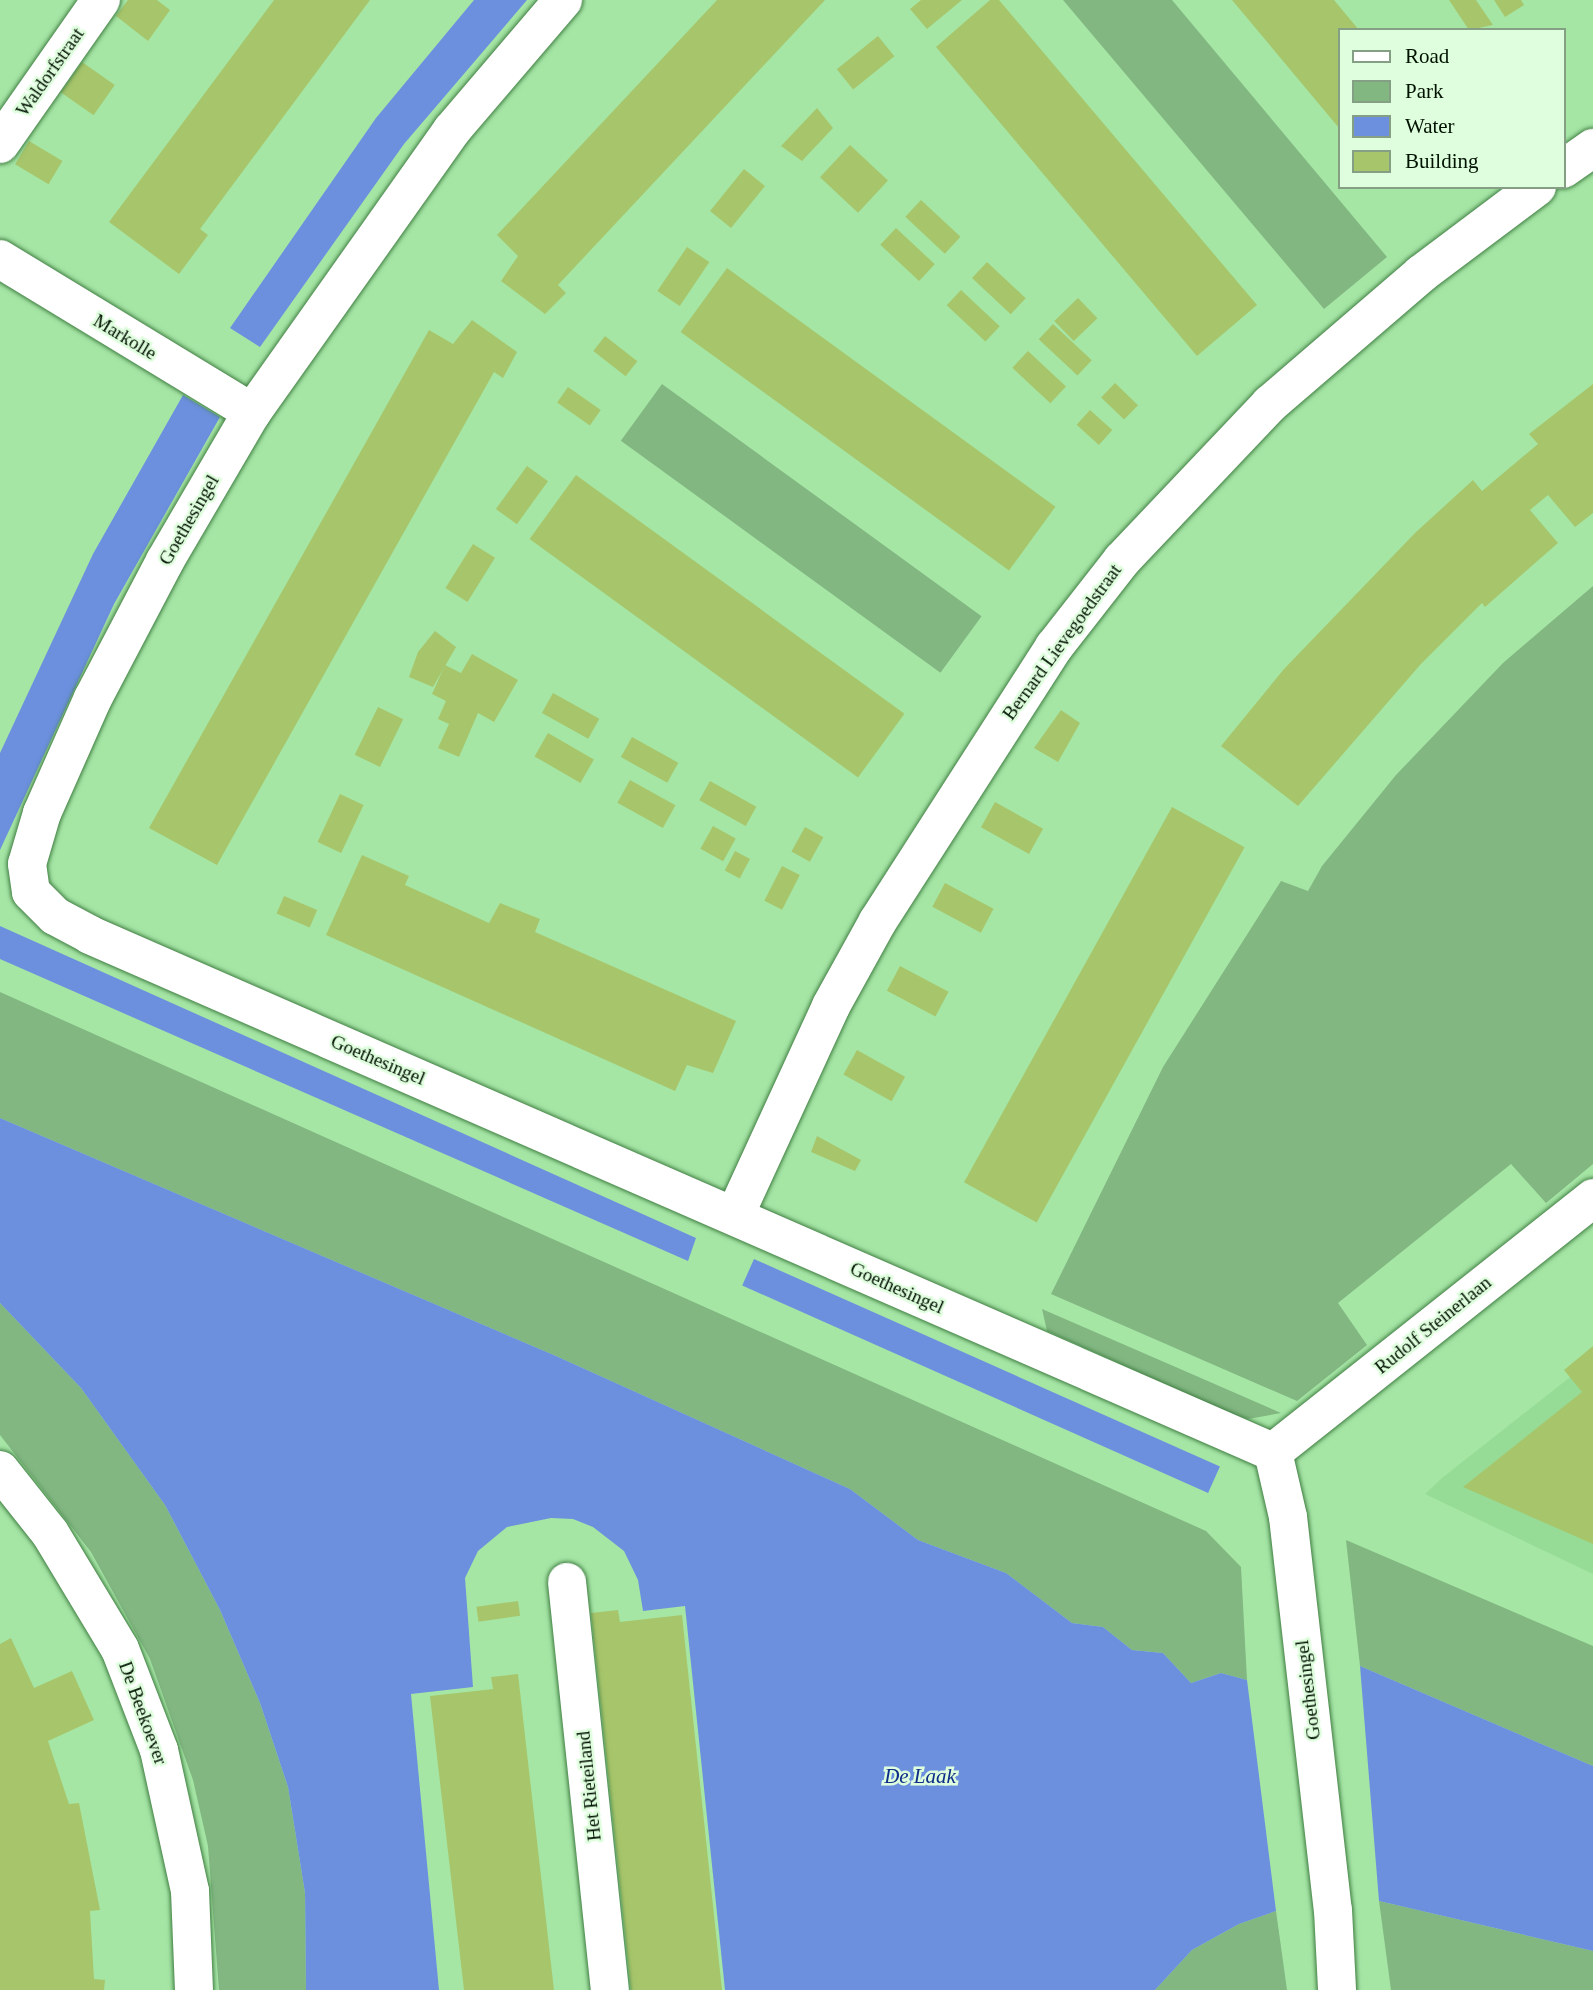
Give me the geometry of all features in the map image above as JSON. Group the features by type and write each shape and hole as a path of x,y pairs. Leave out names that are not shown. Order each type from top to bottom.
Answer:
{"street":[{"name":"Waldorfstraat","path":"0,144 101,0"},
{"name":"Goethesingel","path":"563,0 452,130 252,412 164,561 93,698 42,813 27,864 31,892 55,916 90,935 1273,1452 1288,1517 1333,1910 1337,1990"},
{"path":"1565,168 1593,148"},
{"name":"Bernard Lievegoedstraat","path":"735,1215 831,1006 865,945 938,822 1054,647 1122,560 1270,404 1421,274 1534,189"},
{"name":"Markolle","path":"0,259 252,412"},
{"name":"Rudolf Steinerlaan","path":"1273,1452 1593,1198"},
{"name":"De Beekoever","path":"0,1470 50,1533 120,1649 159,1750 190,1891 194,1990"},
{"name":"Het Rieteiland","path":"568,1582 610,1990"},
{"name":"Goethesingel","path":"1333,1910 1349,1990"}],"shaded area":[{"path":"1593,1359 1593,1574 1425,1494 1442,1478"}],"green space":[{"path":"1063,0 1172,0 1387,257 1324,309"},
{"path":"662,384 982,616 940,673 621,441"},
{"path":"1593,586 1593,1164 1546,1203 1511,1164 1338,1303 1367,1345 1297,1401 1051,1294 1163,1067 1281,881 1308,891 1322,866 1396,775 1503,663"},
{"path":"0,992 1206,1531 1241,1567 1247,1680 1221,1673 1191,1683 1163,1653 1132,1650 1103,1627 1072,1623 1006,1573 918,1540 850,1489 556,1356 0,1118"},
{"path":"0,1303 81,1388 165,1505 220,1610 260,1703 288,1787 305,1893 306,1990 219,1990 208,1846 193,1780 150,1659 91,1552 0,1435"},
{"path":"1042,1309 1281,1413 1248,1419 1232,1414 1047,1331"},
{"path":"1346,1540 1593,1646 1593,1766 1360,1666"},
{"path":"1379,1901 1593,1951 1593,1990 1391,1990"},
{"path":"1276,1911 1287,1990 1155,1990 1192,1950 1239,1924"}],"water":[{"path":"474,0 527,0 404,144 260,347 230,328 376,118"},
{"path":"183,395 220,417 114,604 0,850 0,753 93,554"},
{"path":"0,926 696,1238 688,1261 0,959"},
{"name":"De Laak","path":"0,1118 556,1356 850,1489 918,1540 1006,1573 1072,1623 1103,1627 1132,1650 1163,1653 1191,1683 1221,1673 1247,1680 1276,1911 1239,1924 1192,1950 1155,1990 725,1990 685,1606 643,1611 638,1580 624,1551 593,1527 573,1519 551,1518 507,1527 478,1551 465,1578 473,1687 411,1694 439,1990 306,1990 305,1893 288,1787 260,1703 220,1610 165,1505 81,1388 0,1303"},
{"path":"754,1259 1220,1466 1208,1493 742,1285"},
{"path":"1360,1666 1593,1766 1593,1951 1379,1901"}],"building":[{"path":"128,0 157,0 170,10 148,41 116,16"},
{"path":"274,0 370,0 200,229 208,235 179,274 109,222"},
{"path":"717,0 825,0 558,285 566,293 545,314 501,281 518,256 497,235"},
{"path":"921,0 962,0 927,29 910,9"},
{"path":"990,0 999,0 1257,305 1197,356 936,47"},
{"path":"1232,0 1334,0 1357,28 1338,28 1338,127"},
{"path":"1449,0 1476,0 1493,25 1468,28"},
{"path":"1494,0 1521,0 1524,5 1505,17"},
{"path":"878,36 894,56 853,90 837,69"},
{"path":"82,62 115,85 94,115 61,92"},
{"path":"817,108 833,128 802,161 781,146"},
{"path":"29,141 62,161 49,184 15,164"},
{"path":"850,145 888,180 858,213 820,177"},
{"path":"744,169 765,186 731,228 710,211"},
{"path":"921,200 960,237 945,254 905,217"},
{"path":"896,228 935,264 919,281 880,245"},
{"path":"687,247 709,262 680,306 657,291"},
{"path":"987,262 1026,298 1011,314 972,278"},
{"path":"727,268 1055,507 1009,571 681,332"},
{"path":"961,290 1000,326 985,342 947,305"},
{"path":"1078,298 1097,318 1074,341 1054,321"},
{"path":"472,320 517,352 503,378 494,372 217,865 149,828 429,330 453,344"},
{"path":"1053,324 1092,360 1077,376 1039,339"},
{"path":"605,336 637,361 626,376 593,351"},
{"path":"1028,351 1066,386 1050,403 1012,368"},
{"path":"1115,383 1138,405 1124,420 1101,397"},
{"path":"1593,384 1593,513 1575,527 1548,495 1530,510 1558,543 1485,607 1482,603 1420,665 1298,806 1221,746 1284,669 1415,533 1473,480 1482,491 1538,444 1529,434"},
{"path":"568,387 601,410 590,426 557,403"},
{"path":"1090,410 1112,430 1099,445 1077,425"},
{"path":"527,466 548,481 517,524 496,509"},
{"path":"576,475 904,714 858,778 530,539"},
{"path":"473,544 495,558 467,602 445,588"},
{"path":"435,631 456,647 433,687 409,677 418,652"},
{"path":"472,654 518,680 494,722 478,713 459,757 438,748 449,724 438,719 446,701 432,694 445,665 461,673"},
{"path":"553,693 599,719 588,739 542,713"},
{"path":"378,707 403,719 380,767 355,755"},
{"path":"1061,710 1080,723 1058,762 1034,748"},
{"path":"548,733 594,760 580,783 534,756"},
{"path":"632,737 678,763 667,783 621,757"},
{"path":"630,780 675,805 663,828 617,803"},
{"path":"710,781 756,807 746,826 699,800"},
{"path":"340,794 364,805 341,853 318,842"},
{"path":"995,802 1043,829 1029,854 981,827"},
{"path":"1172,807 1245,847 1037,1222 964,1182"},
{"path":"713,826 736,839 723,861 700,849"},
{"path":"805,827 823,837 810,862 791,851"},
{"path":"735,851 750,859 740,878 725,870"},
{"path":"362,855 409,876 405,885 489,923 500,903 540,919 535,932 736,1021 713,1073 687,1065 675,1091 326,935"},
{"path":"782,866 800,875 782,910 764,901"},
{"path":"945,883 994,909 981,933 932,907"},
{"path":"284,896 317,910 310,928 277,913"},
{"path":"900,966 949,992 935,1017 887,991"},
{"path":"857,1050 905,1077 892,1101 843,1074"},
{"path":"817,1136 861,1160 855,1171 811,1152"},
{"path":"1593,1346 1593,1544 1463,1487 1582,1392 1564,1370"},
{"path":"518,1601 520,1616 478,1622 476,1607"},
{"path":"618,1610 620,1622 682,1615 722,1990 631,1990 591,1613"},
{"path":"11,1638 34,1688 72,1671 94,1720 48,1741 69,1804 79,1803 100,1910 90,1911 94,1979 105,1980 104,1990 0,1990 0,1644"},
{"path":"518,1674 554,1990 464,1990 430,1696 493,1689 491,1677"}]}
